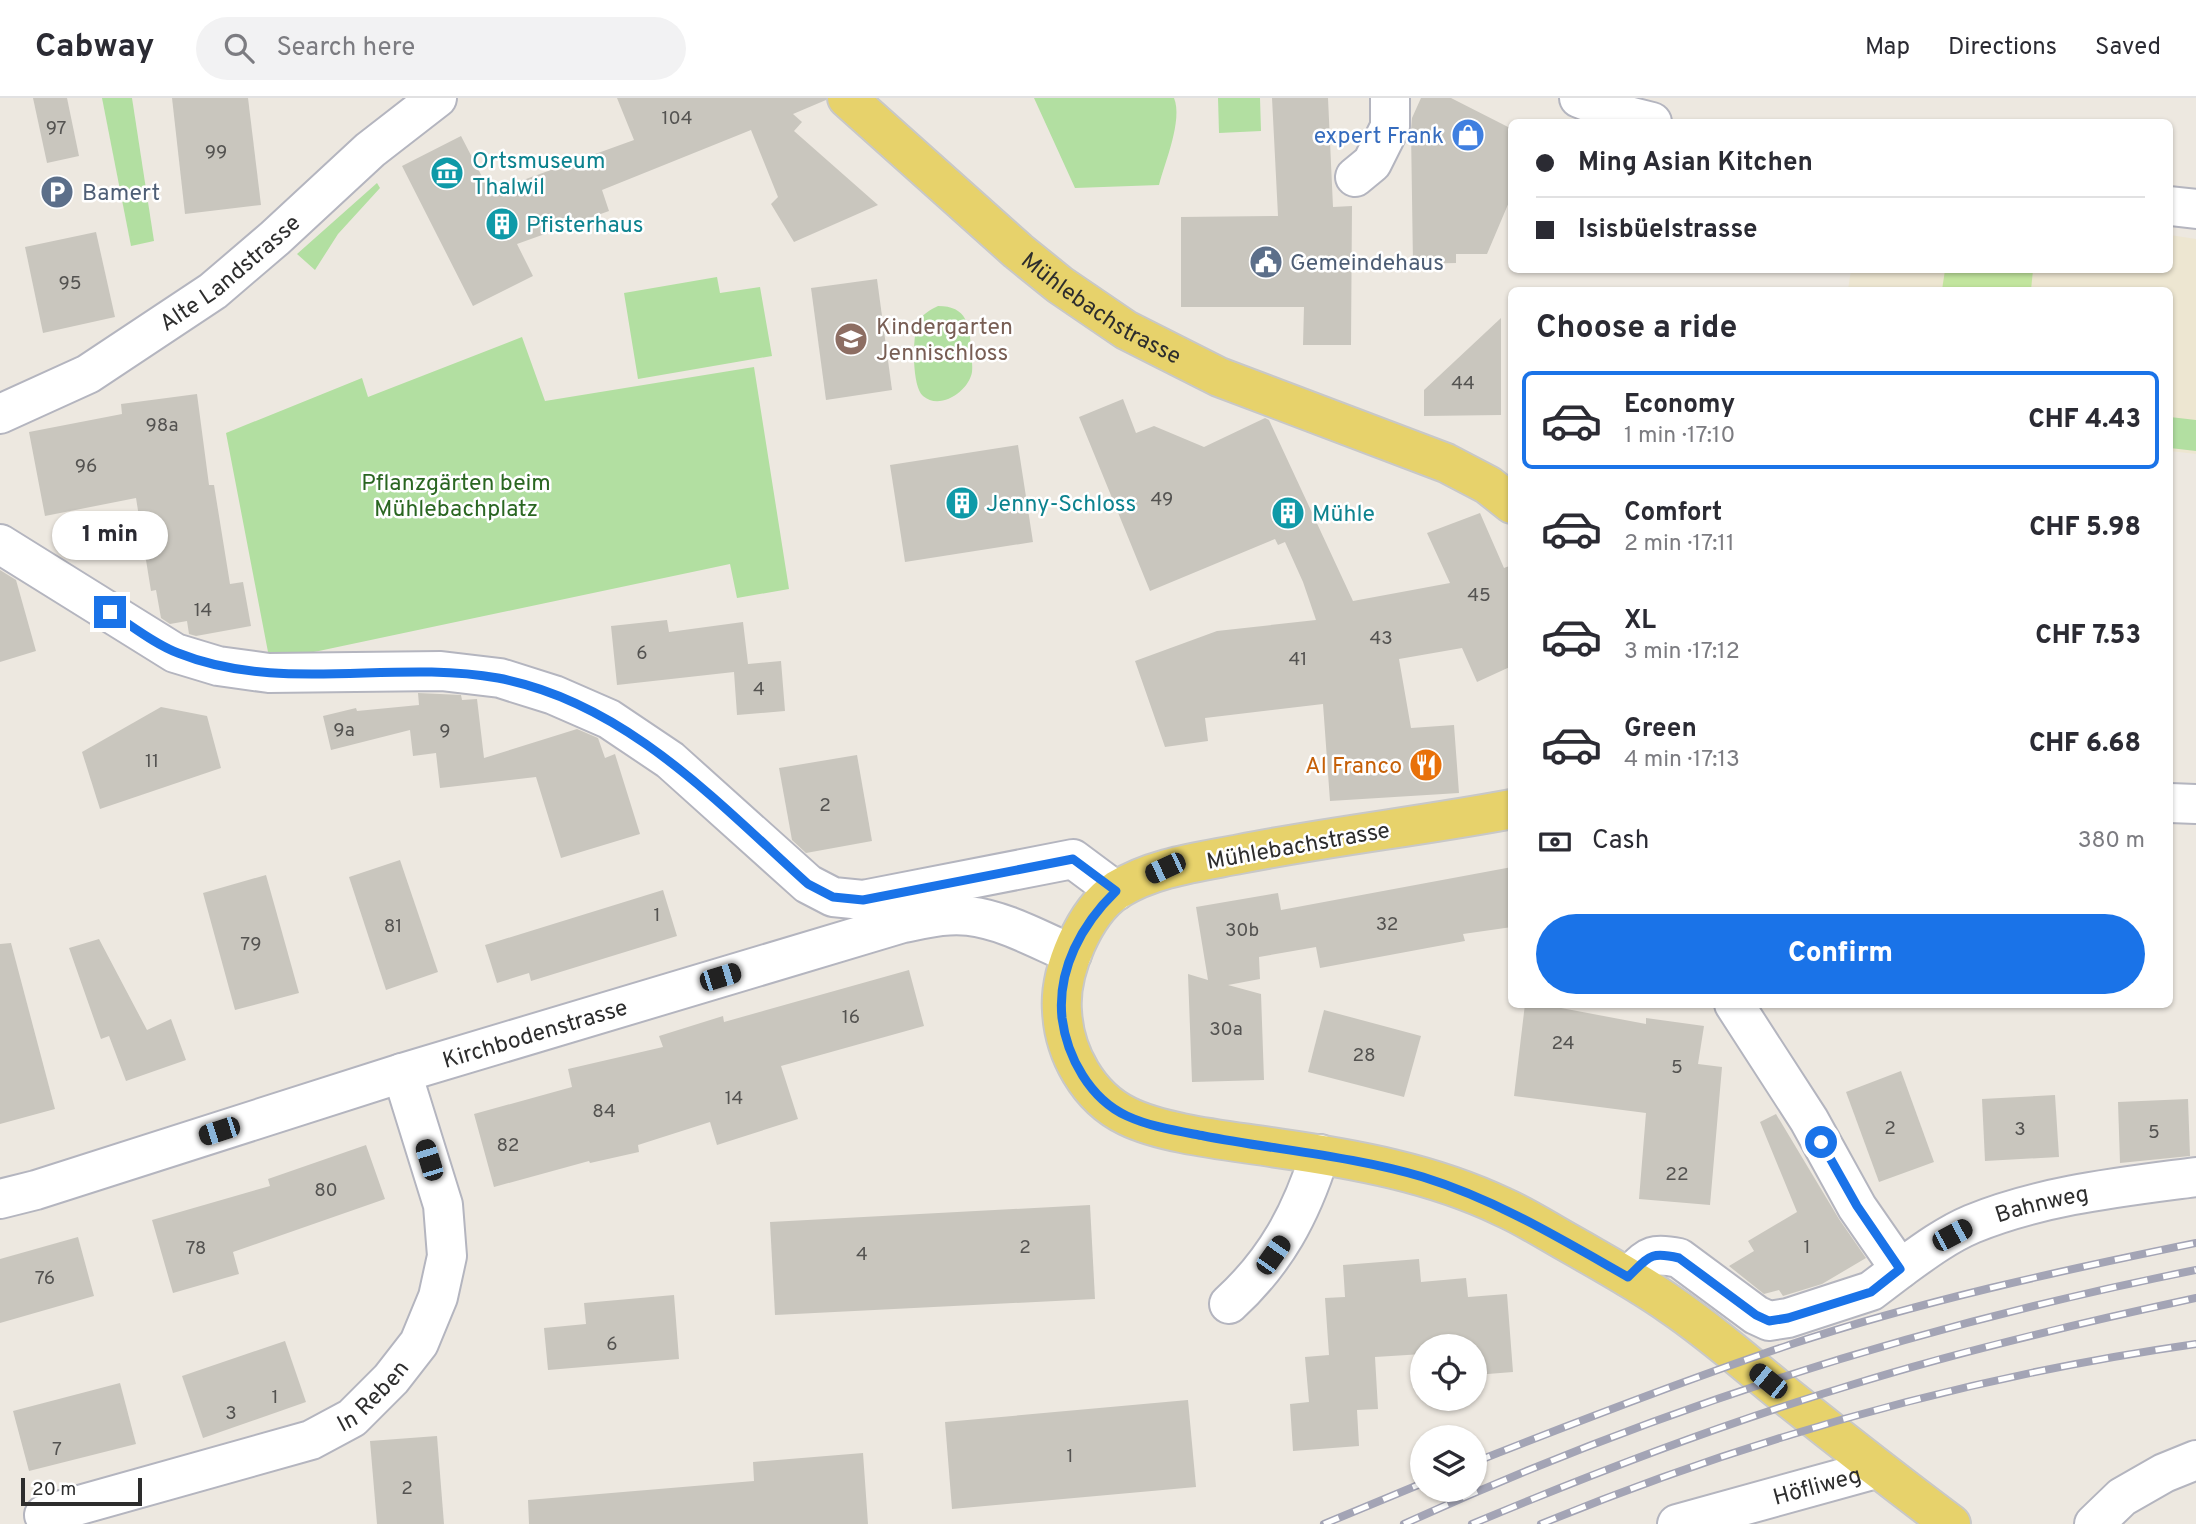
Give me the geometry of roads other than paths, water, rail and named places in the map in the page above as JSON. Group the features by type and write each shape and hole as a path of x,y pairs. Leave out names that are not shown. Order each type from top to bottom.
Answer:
{"main road":[{"name":"Mühlebachstrasse","path":"847,98 1018,251 1060,285 1126,330 1219,377 1446,463 1488,485 1508,501"},
{"name":"Mühlebachstrasse","path":"1508,810 1275,847 1165,868 1116,891 1083,929 1072,954 1061,1006 1064,1034 1081,1074 1103,1100 1125,1115 1153,1126 1320,1154 1420,1176 1461,1189 1538,1224 1674,1306 1876,1469 1951,1524"}],"street":[{"name":"Alte Landstrasse","path":"0,414 88,374 182,314 275,239 370,150 437,98"},
{"path":"1354,177 1372,163 1390,127 1390,98"},
{"path":"1579,98 1640,119"},
{"path":"2173,205 2196,209"},
{"path":"0,544 175,653 218,666 269,673 441,671 500,678 554,695 609,719 670,760 808,884 833,897 863,900 1073,859 1116,891"},
{"path":"2173,803 2196,804"},
{"name":"Kirchbodenstrasse","path":"0,1199 36,1190 402,1073 903,923 939,916 969,915 1009,927 1072,954"},
{"path":"1737,1008 1809,1120 1857,1206 1900,1269"},
{"name":"In Reben","path":"44,1515 311,1440 352,1418 391,1380 419,1343 438,1297 447,1256 443,1205 402,1073"},
{"path":"1229,1304 1263,1270 1284,1240 1312,1180 1320,1154"},
{"name":"Bahnweg","path":"1628,1277 1650,1256 1679,1258 1756,1315 1769,1321 1788,1318 1871,1292 1933,1245 1970,1224 2016,1209 2091,1191 2196,1177"},
{"path":"2094,1524 2122,1497 2164,1473 2196,1461"},
{"name":"Höfliweg","path":"1677,1524 1876,1469"}],"railway":[{"path":"1487,1457 1670,1387 1839,1329 1991,1288 2196,1243"},
{"path":"1404,1524 1596,1443 1792,1374 1993,1316 2196,1270"},
{"path":"1472,1524 1660,1450 1803,1400 1979,1349 2196,1298"},
{"path":"1541,1524 1700,1464 1863,1414 2028,1374 2196,1344"},
{"path":"1324,1524 1410,1488"}],"place":[{"name":"expert Frank","path":"1468,135"},
{"name":"Ortsmuseum Thalwil","path":"447,173"},
{"name":"Bamert","path":"57,192"},
{"name":"Pfisterhaus","path":"502,224"},
{"name":"Gemeindehaus","path":"1266,262"},
{"name":"Kindergarten Jennischloss","path":"851,339"},
{"name":"Jenny-Schloss","path":"962,503"},
{"name":"Mühle","path":"1288,513"},
{"name":"Al Franco","path":"1426,765"}],"park label":[{"name":"Pflanzgärten beim Mühlebachplatz","path":"456,495"}]}
